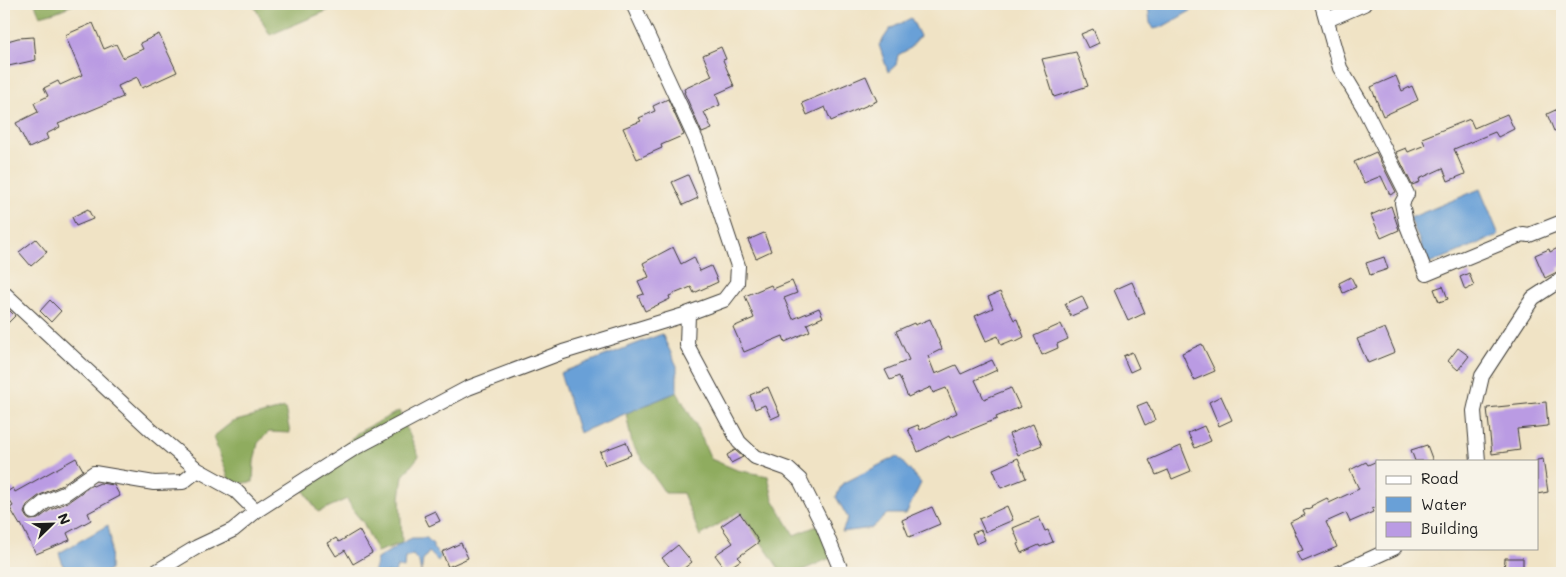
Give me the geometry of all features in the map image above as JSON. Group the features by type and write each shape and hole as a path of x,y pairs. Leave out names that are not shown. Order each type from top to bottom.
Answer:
{"street":[{"path":"154,573 197,547 233,530 256,510 353,449 468,388 563,352 688,314 724,300 737,284 738,266 696,140 633,4"},
{"path":"1322,4 1340,68 1364,108 1407,194 1402,203 1406,223 1426,274 1522,234 1529,235 1562,222"},
{"path":"1327,20 1364,4"},
{"path":"1478,460 1474,411 1482,376 1533,298 1562,279"},
{"path":"4,293 151,430 198,470 236,491 256,510"},
{"path":"688,314 687,345 739,442 755,456 788,468 800,480 822,524 842,573"},
{"path":"34,512 45,502 64,494 94,473 154,483 183,482 198,470"},
{"path":"1339,573 1390,550"}],"green space":[{"path":"35,4 75,4 40,16"},
{"path":"253,4 329,4 329,10 270,35"},
{"path":"677,392 696,425 711,459 737,470 768,476 773,499 794,535 822,524 835,556 796,573 782,573 740,511 700,536 683,493 665,493 632,444 626,413"},
{"path":"285,408 290,433 269,432 258,443 254,462 253,482 231,484 213,437 232,422"},
{"path":"399,411 419,456 403,476 400,498 402,543 377,552 363,522 347,499 318,512 303,489 357,433"}],"water":[{"path":"1148,4 1203,4 1162,27 1154,29 1150,23"},
{"path":"911,18 920,36 909,49 898,55 896,65 888,72 879,45 890,29"},
{"path":"1480,189 1499,235 1429,264 1410,218"},
{"path":"662,334 677,366 677,392 579,433 560,373"},
{"path":"897,456 921,483 906,514 887,514 872,528 842,532 848,518 836,497 842,484"},
{"path":"108,525 111,540 110,570 99,573 64,568 59,553"},
{"path":"412,538 427,538 441,556 438,561 429,552 423,560 421,573 419,562 413,555 405,558 404,568 397,567 395,573 373,573 377,559"}],"building":[{"path":"93,23 104,49 116,44 123,58 143,49 140,43 159,34 177,72 142,88 137,77 118,86 123,97 58,124 60,127 46,134 48,139 29,148 16,123 38,112 34,103 48,96 44,88 58,81 60,85 82,75 65,35"},
{"path":"1093,29 1099,43 1088,48 1081,34"},
{"path":"34,37 36,60 4,67 4,42 18,38"},
{"path":"721,47 726,59 723,60 734,86 716,94 720,105 704,112 712,129 702,133 684,89 712,76 703,55"},
{"path":"1076,52 1088,86 1054,97 1042,59"},
{"path":"866,76 877,101 831,121 825,107 807,115 802,103"},
{"path":"1396,76 1402,91 1412,86 1418,100 1383,116 1371,87"},
{"path":"668,99 684,135 661,145 662,148 637,159 623,128 641,121 639,118 655,111 653,106"},
{"path":"1562,107 1562,128 1554,131 1547,114"},
{"path":"1507,114 1514,129 1498,137 1495,132 1454,149 1465,174 1448,181 1443,168 1419,179 1420,182 1412,185 1396,152 1406,148 1408,152 1425,145 1422,138 1470,119 1474,128"},
{"path":"1376,152 1396,192 1390,195 1381,176 1364,183 1354,162"},
{"path":"688,175 698,198 683,205 672,182"},
{"path":"1391,206 1399,230 1381,238 1371,215"},
{"path":"88,209 93,219 76,226 72,217"},
{"path":"764,233 771,251 756,258 748,240"},
{"path":"36,239 47,252 31,266 19,252"},
{"path":"1562,246 1562,266 1558,268 1559,271 1545,278 1535,255 1549,249 1550,252"},
{"path":"673,247 681,264 694,257 700,271 711,266 718,282 694,293 691,287 669,296 670,299 645,311 638,296 644,294 638,281 649,277 643,263"},
{"path":"1384,257 1388,269 1370,275 1366,263"},
{"path":"1469,273 1474,286 1465,290 1460,277"},
{"path":"1351,277 1356,287 1343,293 1339,283"},
{"path":"792,281 797,293 784,298 793,319 819,308 823,317 807,324 810,331 785,342 783,336 744,352 733,327 754,318 745,296 771,285 773,289"},
{"path":"1132,282 1145,313 1128,321 1114,290"},
{"path":"1443,286 1448,299 1439,302 1434,289"},
{"path":"1000,292 1014,320 1017,319 1024,337 1001,345 998,336 986,341 975,316 993,308 988,297"},
{"path":"1082,296 1088,309 1071,316 1065,304"},
{"path":"50,300 61,311 51,322 40,311"},
{"path":"4,305 15,316 4,327"},
{"path":"930,319 942,349 928,356 935,374 956,365 961,374 992,360 997,370 975,380 984,399 1011,388 1020,407 996,417 997,419 950,438 949,436 918,452 908,429 918,425 920,430 957,413 946,388 933,393 931,387 908,397 899,376 890,380 885,370 909,360 896,331 914,323 915,325"},
{"path":"1061,324 1068,339 1057,344 1058,348 1042,355 1034,336"},
{"path":"1385,328 1395,352 1368,363 1357,339"},
{"path":"1202,344 1215,371 1194,380 1182,353"},
{"path":"1458,348 1469,356 1458,370 1448,361"},
{"path":"1132,352 1139,368 1130,372 1123,356"},
{"path":"768,387 780,415 771,419 765,405 755,409 750,395"},
{"path":"1221,396 1232,420 1219,426 1209,402"},
{"path":"1147,402 1155,420 1145,425 1137,406"},
{"path":"1546,402 1548,426 1517,429 1520,450 1492,454 1487,408"},
{"path":"1033,424 1042,445 1018,455 1009,434"},
{"path":"1204,426 1211,441 1195,448 1188,433"},
{"path":"626,442 631,455 605,465 600,452"},
{"path":"1427,445 1433,460 1415,460 1411,450"},
{"path":"1181,446 1191,471 1172,479 1168,470 1156,475 1149,460"},
{"path":"735,450 743,457 731,463 727,455"},
{"path":"76,458 83,470 60,486 40,495 27,505 24,513 27,518 30,520 38,519 50,510 68,502 92,485 100,483 114,485 120,496 88,513 91,520 67,533 70,540 36,554 21,524 10,508 13,506 5,493 13,488 15,492"},
{"path":"1018,458 1026,478 1001,488 993,469"},
{"path":"1543,459 1548,492 1538,494 1537,460"},
{"path":"1376,461 1376,507 1372,509 1373,512 1350,522 1346,513 1326,522 1337,547 1302,562 1297,552 1303,550 1290,522 1305,515 1303,511 1327,498 1329,503 1359,489 1350,470 1366,462 1368,465"},
{"path":"1007,506 1013,520 985,532 979,519"},
{"path":"932,507 940,524 909,537 902,520"},
{"path":"435,511 440,521 429,526 424,516"},
{"path":"740,513 759,542 738,557 741,560 726,570 715,555 733,543 721,526"},
{"path":"1039,517 1045,531 1048,530 1053,542 1040,547 1039,545 1021,553 1013,528"},
{"path":"359,530 372,553 353,564 345,550 336,556 328,543 336,538 339,542"},
{"path":"981,530 985,540 976,544 972,533"},
{"path":"461,543 468,558 448,567 442,552"},
{"path":"678,545 692,562 678,573 675,573 662,558"},
{"path":"1505,558 1523,558 1523,573 1504,573"}]}
